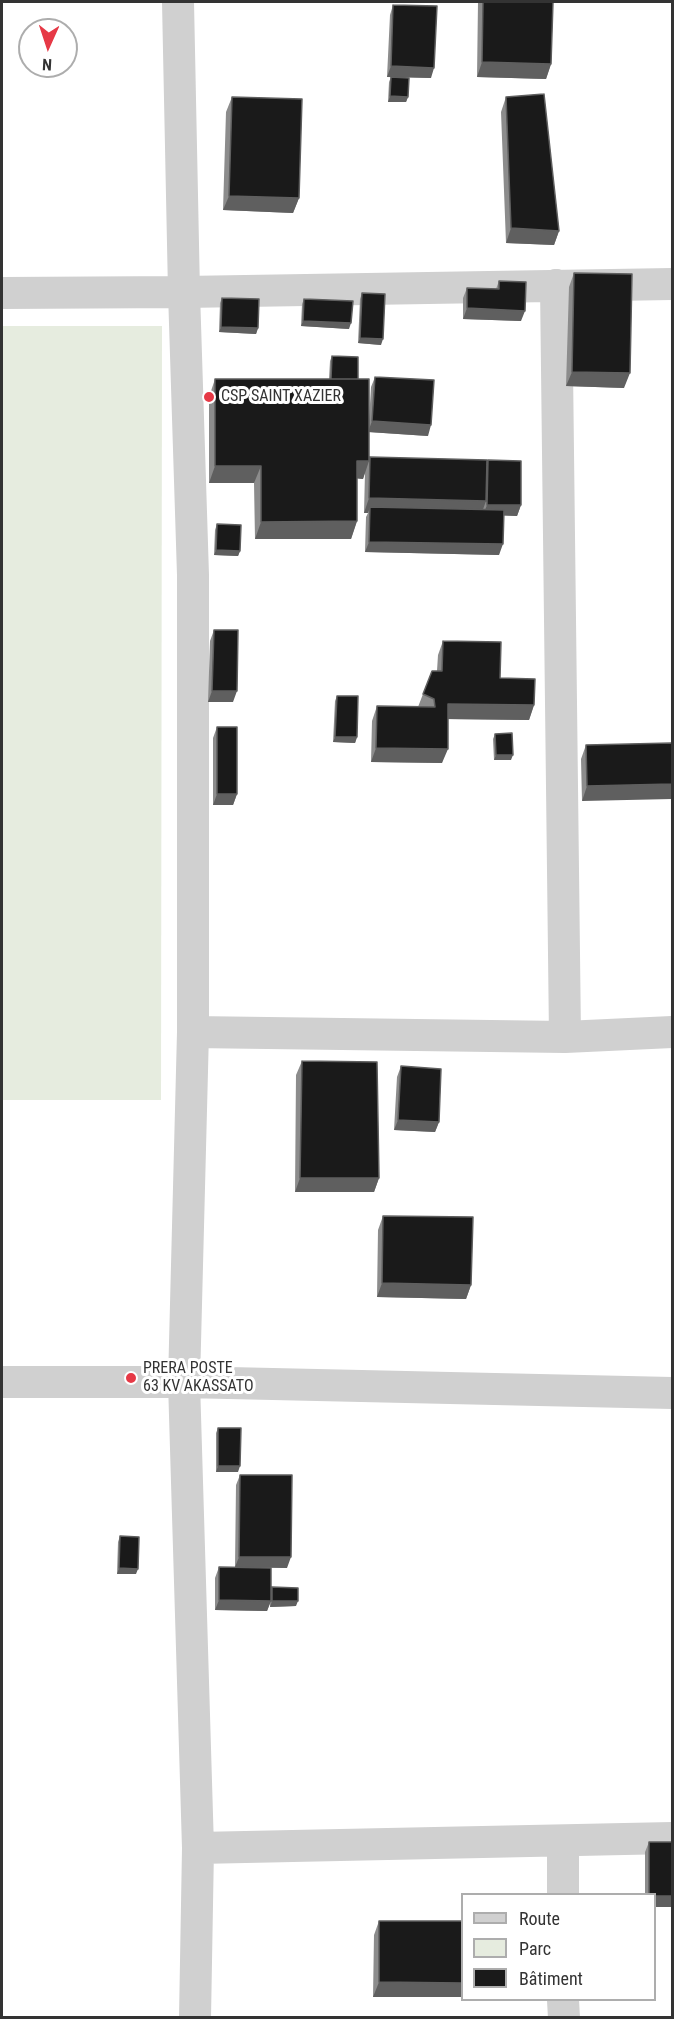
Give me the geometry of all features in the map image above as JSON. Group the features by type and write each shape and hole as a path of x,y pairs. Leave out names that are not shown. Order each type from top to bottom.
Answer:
{"street":[{"path":"178,2 184,292 194,575 193,1032 184,1382 198,1848 195,2018"},
{"path":"2,293 672,284"},
{"path":"556,285 565,1036"},
{"path":"193,1032 565,1036 672,1032"},
{"path":"2,1382 184,1382 672,1393"},
{"path":"198,1848 672,1838"},
{"path":"563,1841 563,1893"},
{"path":"564,2001 564,2018"}],"green space":[{"path":"2,326 162,326 161,1100 2,1100"}],"building":[{"path":"483,2 553,2 551,64 482,62"},
{"path":"393,5 437,6 434,68 391,66"},
{"path":"391,77 409,78 408,97 390,96"},
{"path":"544,94 559,231 511,228 506,97"},
{"path":"232,97 302,99 299,198 229,196"},
{"path":"574,273 632,274 630,373 572,372"},
{"path":"499,281 526,282 525,311 467,308 467,288 499,289"},
{"path":"362,293 385,294 383,339 360,338"},
{"path":"222,298 259,299 258,328 221,327"},
{"path":"304,299 353,301 351,323 303,321"},
{"path":"332,356 358,357 358,379 331,379"},
{"path":"375,377 434,380 431,425 372,421"},
{"path":"215,379 369,379 369,461 357,461 357,521 261,522 261,466 215,466"},
{"path":"370,457 487,460 486,501 369,498"},
{"path":"488,460 521,461 521,505 487,505"},
{"path":"370,507 504,510 503,544 369,542"},
{"path":"217,524 241,525 240,551 216,550"},
{"path":"214,630 238,630 237,691 212,691"},
{"path":"443,641 501,642 500,678 535,679 534,705 448,704 448,749 376,748 377,706 435,707 434,699 423,694 432,671 442,671"},
{"path":"337,696 358,696 357,737 335,737"},
{"path":"217,727 237,727 237,794 217,794"},
{"path":"512,733 513,755 496,755 495,734"},
{"path":"672,743 672,784 587,786 586,745"},
{"path":"302,1061 377,1062 379,1178 300,1178"},
{"path":"401,1066 441,1069 439,1122 398,1120"},
{"path":"383,1216 473,1217 471,1285 382,1283"},
{"path":"218,1428 241,1428 240,1466 218,1466"},
{"path":"240,1475 292,1475 291,1557 239,1557"},
{"path":"120,1536 139,1537 138,1569 119,1568"},
{"path":"219,1567 271,1568 271,1601 219,1600"},
{"path":"272,1587 298,1588 298,1601 272,1601"},
{"path":"649,1842 672,1842 672,1896 656,1896 656,1893 649,1893"},
{"path":"379,1921 461,1921 461,1983 379,1982"}],"place":[{"name":"CSP SAINT XAZIER","path":"209,397"},
{"name":"PRERA POSTE 63 KV AKASSATO","path":"131,1378"}]}
